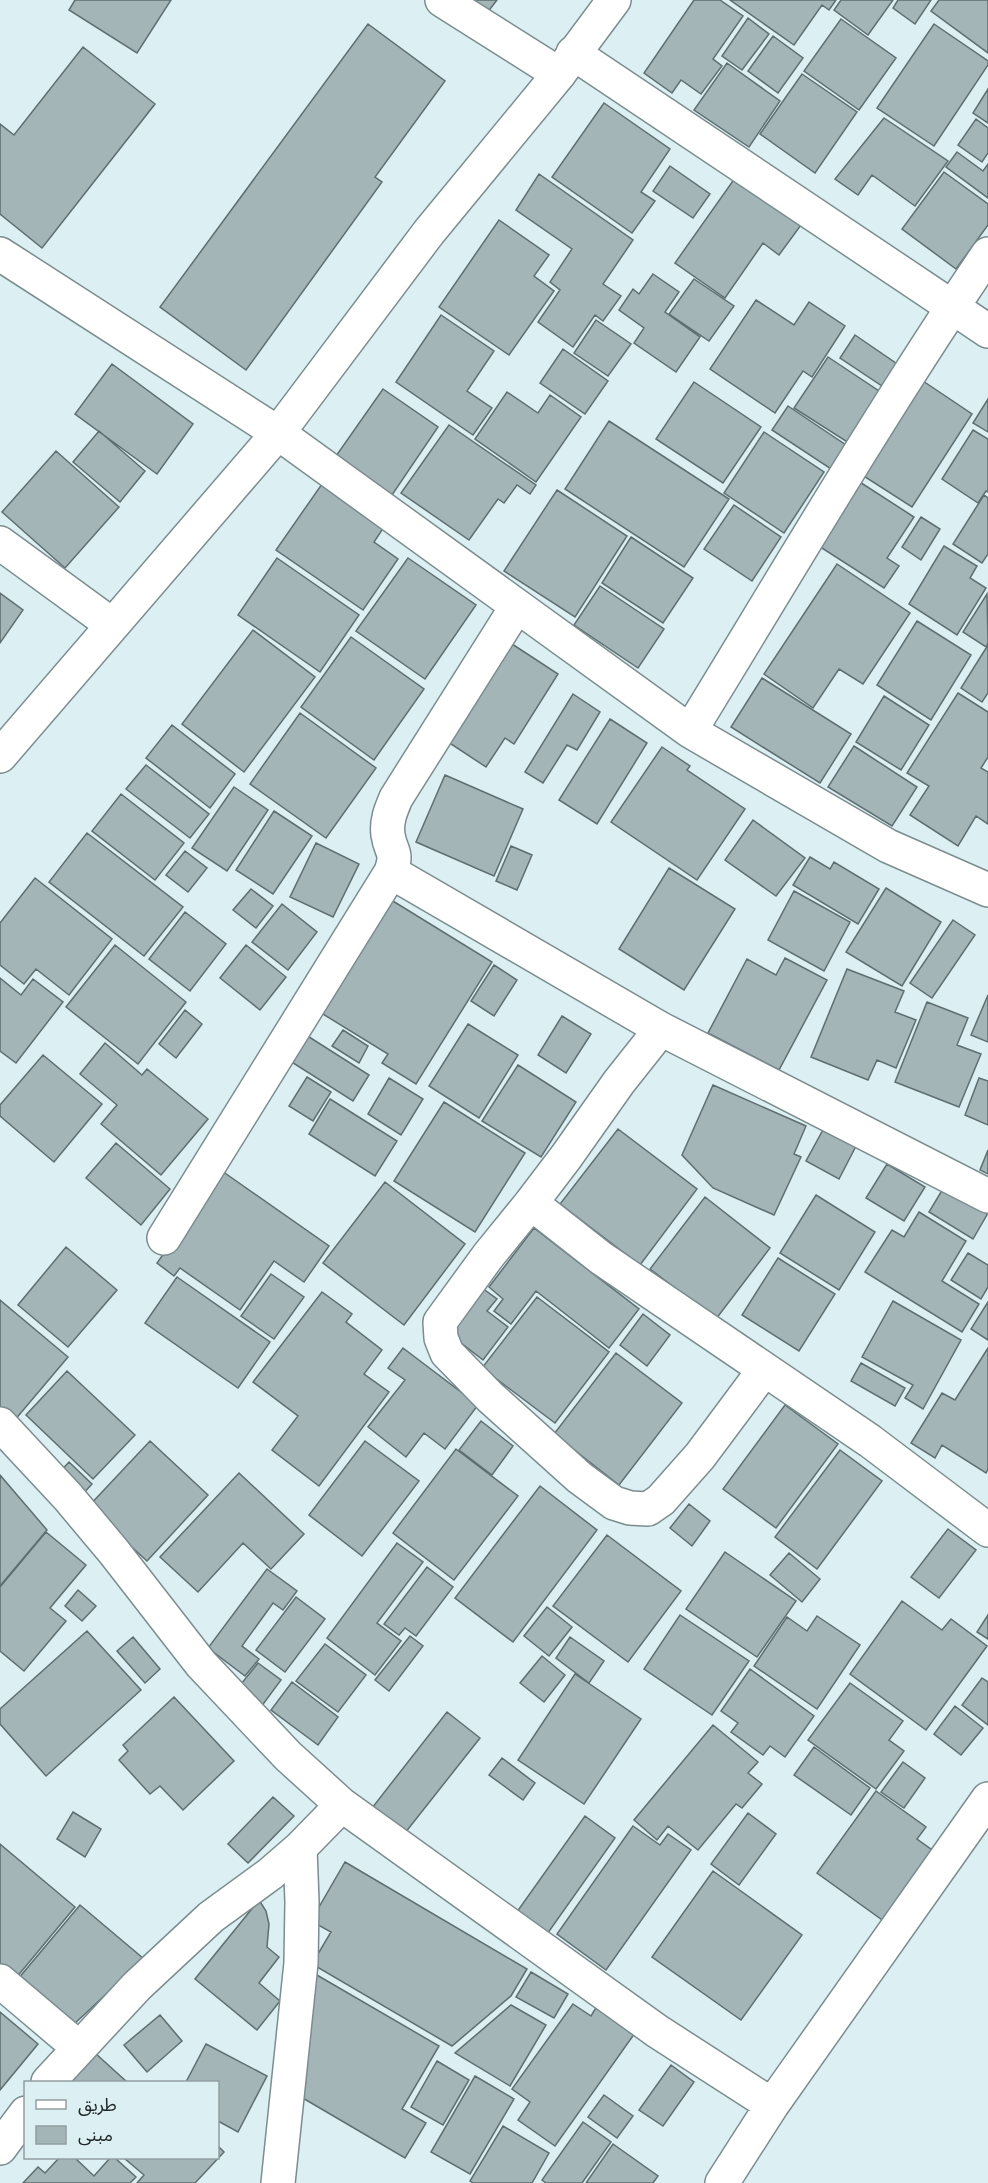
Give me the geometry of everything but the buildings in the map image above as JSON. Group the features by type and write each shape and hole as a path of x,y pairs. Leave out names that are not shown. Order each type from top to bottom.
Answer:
{"street":[{"path":"442,0 566,63 988,331"},
{"path":"0,756 111,624 278,433 429,232 614,0"},
{"path":"0,254 278,433 690,731 888,846 988,890"},
{"path":"690,731 952,308 988,254"},
{"path":"0,543 111,624"},
{"path":"164,1238 391,872 395,858 388,835 388,816 396,798 517,606"},
{"path":"391,872 661,1029 988,1196"},
{"path":"661,1029 619,1082 555,1173 488,1256 440,1322 441,1338 447,1353 483,1391 580,1478 614,1503 630,1508 648,1509 661,1500 700,1456 765,1370"},
{"path":"531,1203 601,1258 870,1441 988,1530"},
{"path":"0,1424 60,1488 114,1552 201,1664 288,1756 342,1805 657,2031 772,2105"},
{"path":"722,2183 772,2105 988,1799"},
{"path":"49,2081 137,1986 211,1917 270,1874 300,1848 342,1805"},
{"path":"278,2183 300,1963 302,1902 300,1848"},
{"path":"0,1981 79,2048"},
{"path":"0,2148 24,2116"}]}
